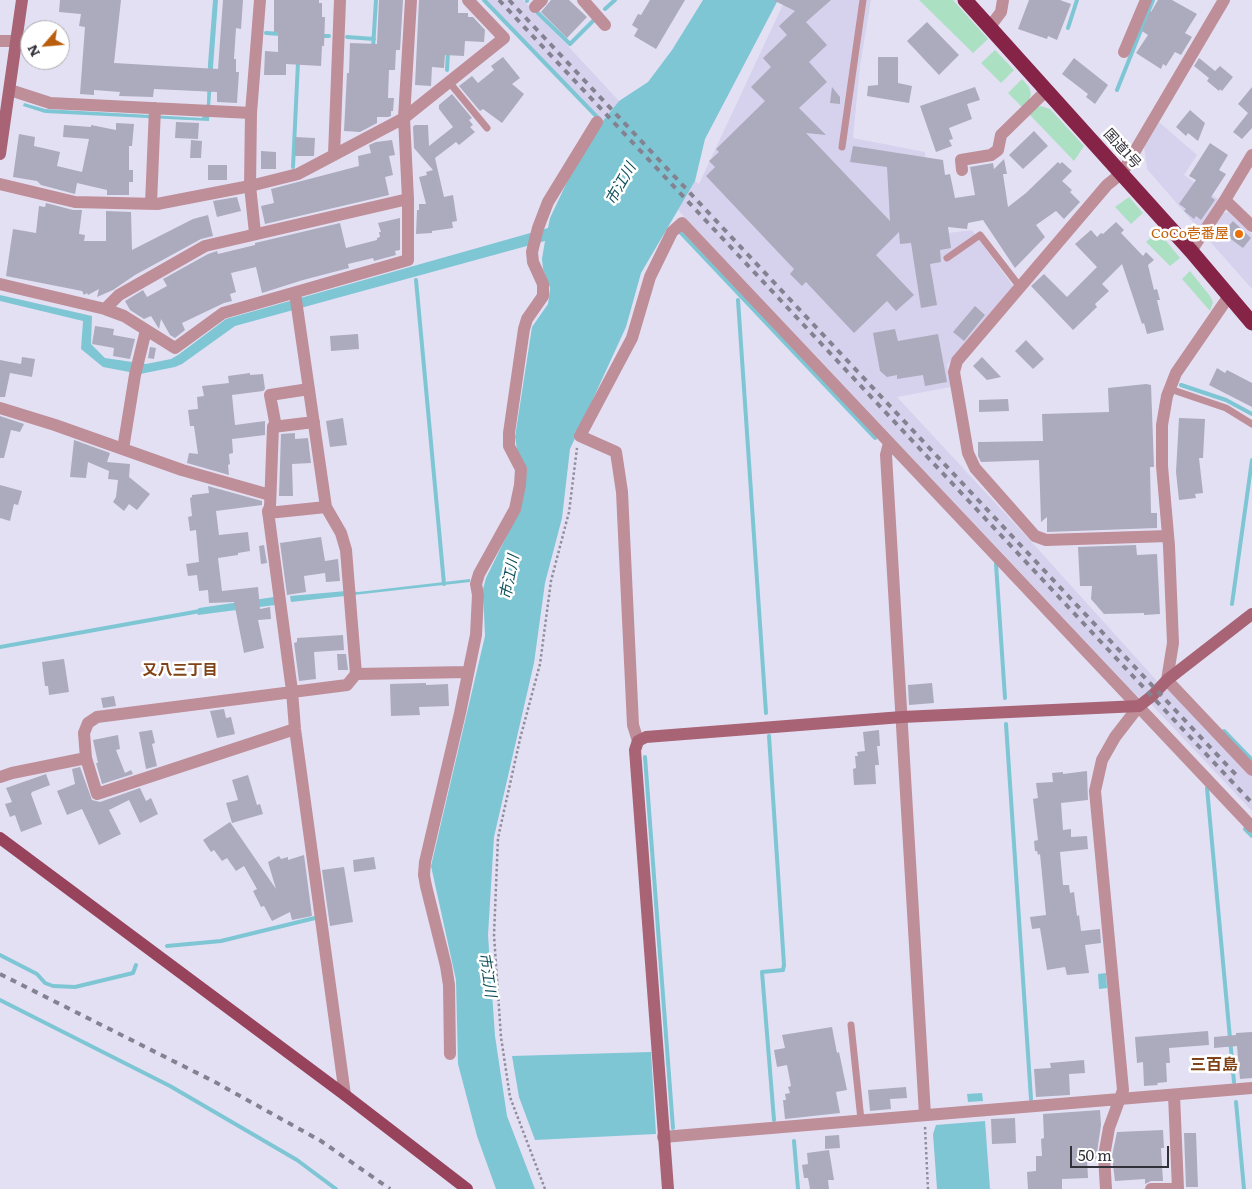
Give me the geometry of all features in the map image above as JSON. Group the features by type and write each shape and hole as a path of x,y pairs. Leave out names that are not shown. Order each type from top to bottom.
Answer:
{"highway":[{"name":"国道1号","path":"965,0 1191,250 1252,323"}],"main road":[{"path":"0,838 345,1095 466,1189"}],"street":[{"path":"0,154 22,0"},
{"path":"256,233 250,186 251,113 260,0"},
{"path":"334,155 340,0"},
{"path":"0,284 105,309 124,316 175,348 223,313 295,295 408,260 408,199 404,118 411,0"},
{"path":"0,184 75,202 157,204 250,186 298,174 404,118 504,38 468,0"},
{"path":"583,0 605,25"},
{"path":"990,28 1001,12 1003,0"},
{"path":"1124,52 1146,0"},
{"path":"1168,536 1046,540 1035,536 974,468 968,453 954,372 957,361 1107,185 1122,173 1224,0"},
{"path":"0,41 16,41"},
{"path":"10,90 50,103 155,115 208,111 251,113"},
{"path":"962,170 961,160 991,155 998,150 1001,135 1047,90"},
{"path":"151,204 155,115"},
{"path":"450,1054 449,985 424,876 425,862 476,635 478,595 476,584 479,574 515,510 520,485 521,469 509,446 509,433 524,329 527,319 542,296 543,284 533,262 538,228 548,202 597,122"},
{"path":"1191,250 1225,200 1252,155"},
{"path":"105,309 119,295 205,246 408,199"},
{"path":"1225,200 1252,226"},
{"path":"668,1189 635,750 638,741 633,725 622,492 616,452 580,436 632,338 650,277 672,232 682,223 1252,827"},
{"path":"295,295 326,507 341,533 346,550 356,674 347,684 97,718 88,723 84,733 86,758 98,794 295,728"},
{"path":"1167,680 1173,643 1168,536 1162,466 1162,426 1170,389 1176,373 1229,296"},
{"path":"123,449 135,375 146,330"},
{"path":"276,427 270,394 309,389"},
{"path":"0,408 55,424 182,470 270,495"},
{"path":"314,422 273,427 270,507 268,514 345,1095"},
{"path":"889,443 886,455 925,1115"},
{"path":"268,514 326,507"},
{"path":"1106,1189 1104,1156 1110,1128 1123,1090 1094,791 1102,760 1115,737 1139,706 1158,691 1167,680 1252,614"},
{"path":"356,674 468,672"},
{"path":"1167,680 1252,770"},
{"path":"638,741 646,737 902,717 1139,706"},
{"path":"0,777 86,758"},
{"path":"663,1137 1252,1088"},
{"path":"1151,1189 1178,1189 1174,1095"}],"lane":[{"path":"842,147 863,0"},
{"path":"449,82 487,128"},
{"path":"947,258 980,235 1020,287"},
{"path":"1170,389 1226,408 1252,424"},
{"path":"851,1026 861,1120"}],"path":[{"path":"545,1189 510,1097 501,1037 494,935 498,838 540,664 550,581 569,512 576,453 580,436"},
{"path":"925,1115 928,1189"}],"shaded area":[{"path":"485,0 523,0 568,46 619,101 602,122"},
{"path":"785,0 871,0 860,66 853,138 925,152 932,235 972,230 1013,286 947,365 951,387 897,397 1158,682 1168,688 1252,777 1252,811 1151,704 1137,696 678,210 695,181 699,184"},
{"path":"1159,122 1197,155 1184,175 1218,199 1199,229 1147,169 1144,146"},
{"path":"1228,212 1252,234 1252,289 1205,236 1221,214"}],"green space":[{"path":"919,0 953,0 988,39 973,53"},
{"path":"995,50 1014,70 1001,83 981,63"},
{"path":"1022,79 1029,87 1031,94 1029,100 1022,107 1008,93"},
{"path":"1041,106 1050,109 1084,146 1074,161 1029,114 1035,108"},
{"path":"1129,197 1143,213 1131,224 1115,207"},
{"path":"1158,231 1180,258 1170,266 1146,242"},
{"path":"1190,271 1213,302 1210,311 1182,279"}],"water":[{"path":"213,0 218,0 209,121 45,113 23,106 24,103 45,109 202,118 207,103"},
{"name":"市江川","path":"703,0 778,0 705,139 695,181 641,273 626,327 570,449 562,518 545,583 534,663 494,837 488,935 495,1036 507,1116 535,1189 496,1189 477,1136 458,1064 456,980 431,866 485,636 483,589 486,578 518,513 517,449 515,437 532,327 548,304 550,288 543,269 542,259 545,241 235,326 182,364 140,374 103,367 81,349 83,321 0,301 0,295 92,316 91,344 105,358 146,364 171,359 226,319 548,228 550,218 567,182 602,122 619,101 648,82 672,50"},
{"path":"470,579 470,582 291,602 290,596 346,591 358,592"},
{"path":"274,597 275,605 198,615 196,611 199,608"},
{"path":"1106,973 1107,988 1099,989 1098,974"},
{"path":"651,1052 656,1134 535,1140 519,1097 512,1056"},
{"path":"982,1093 983,1101 968,1102 967,1094"},
{"path":"985,1121 990,1189 937,1189 933,1134 936,1125"}],"building":[{"path":"60,0 121,0 114,63 218,69 223,0 243,0 241,29 236,28 234,59 236,59 236,72 239,72 237,103 217,102 217,92 154,89 153,97 119,96 120,92 94,90 94,95 80,94 85,27 79,26 81,14 59,12"},
{"path":"274,0 319,0 319,3 322,3 322,17 325,17 321,66 286,64 286,75 264,75 265,51 278,52 278,32 274,32"},
{"path":"379,0 403,0 400,50 396,50 395,70 389,70 388,98 394,98 393,111 391,111 391,116 377,117 377,123 360,132 344,131 350,43 377,44"},
{"path":"419,0 458,0 458,13 468,13 468,17 473,17 485,30 484,42 465,41 464,56 445,55 444,68 432,67 431,86 415,85"},
{"path":"551,0 569,0 587,17 567,38 541,12"},
{"path":"650,0 685,0 656,49 634,36 638,29 632,25 638,14 641,15"},
{"path":"773,0 831,0 806,22 827,45 809,62 827,82 799,108 826,135 806,133 890,221 887,167 850,162 853,146 943,160 945,175 950,174 955,198 975,195 970,167 993,163 994,169 1004,159 1007,174 1003,174 1008,207 1026,193 1058,162 1060,164 1062,162 1072,171 1062,181 1072,190 1070,192 1080,202 1064,219 1056,211 1036,225 1045,237 1015,268 983,220 968,223 967,229 948,227 951,248 940,250 941,262 930,264 937,305 921,308 911,243 900,244 899,232 876,255 914,295 896,311 887,301 854,333 806,282 802,286 790,274 794,269 706,176 715,167 709,161 719,152 716,149 765,101 751,87 771,67 763,58 787,35 779,26 795,11"},
{"path":"1029,0 1060,0 1071,4 1057,40 1048,36 1047,39 1018,29"},
{"path":"1158,0 1172,0 1197,14 1185,33 1192,37 1181,55 1175,52 1166,66 1163,64 1161,69 1136,53 1148,35 1142,31 1150,11"},
{"path":"927,22 959,55 939,75 907,41"},
{"path":"503,57 520,78 512,84 524,94 502,123 483,109 480,111 459,86 472,76 478,83 494,70 491,66"},
{"path":"878,57 898,57 898,83 912,86 909,103 867,96 868,86 878,85"},
{"path":"1074,58 1108,85 1095,104 1086,97 1088,94 1062,74"},
{"path":"1199,58 1215,71 1220,66 1233,77 1222,91 1220,89 1219,91 1207,81 1209,78 1194,66"},
{"path":"832,87 840,97 840,104 830,103"},
{"path":"975,87 980,100 967,104 972,119 949,128 953,139 949,140 952,146 936,152 920,106"},
{"path":"1252,87 1252,128 1242,139 1233,132 1248,113 1238,104"},
{"path":"452,94 472,118 469,120 473,125 470,127 475,132 459,145 456,142 435,158 444,197 453,195 457,221 452,222 453,228 432,231 432,233 416,234 419,204 426,204 419,177 427,175 426,172 433,170 414,148 413,127 415,125 428,125 429,146 453,127 439,109 439,105"},
{"path":"1190,110 1205,123 1198,141 1188,133 1186,136 1176,127"},
{"path":"176,122 199,123 198,139 175,138"},
{"path":"116,123 134,124 132,146 129,146 129,170 133,170 133,182 129,182 129,195 107,195 107,190 77,183 75,194 41,185 37,181 13,177 19,134 35,137 34,146 60,152 57,166 82,172 89,139 63,137 64,125 91,127 91,125 116,130"},
{"path":"1034,131 1048,146 1023,169 1009,155"},
{"path":"295,137 315,138 314,156 295,156"},
{"path":"191,140 202,141 201,158 190,158"},
{"path":"392,140 395,155 389,156 393,175 385,177 389,195 265,224 261,206 274,203 271,189 359,166 358,156 371,153 369,145"},
{"path":"1210,143 1228,155 1219,170 1226,174 1211,197 1215,200 1201,220 1196,216 1194,219 1179,204 1196,180 1189,176"},
{"path":"261,151 276,152 276,169 261,169"},
{"path":"208,165 227,165 227,180 208,180"},
{"path":"237,197 241,211 217,217 213,201"},
{"path":"46,203 73,210 82,210 79,234 85,235 84,241 106,241 106,211 131,212 132,250 193,219 208,215 213,236 201,239 135,275 113,290 97,297 99,289 84,295 82,291 6,276 13,229 36,233 39,206 45,207"},
{"path":"400,218 400,250 395,251 396,255 374,261 373,258 348,264 349,268 262,293 256,267 231,273 236,292 230,294 232,301 182,323 185,330 175,338 170,335 161,319 159,329 151,316 144,319 130,310 125,301 143,290 147,297 167,286 163,279 217,251 218,254 255,245 255,243 340,223 346,248 377,240 380,237 379,232 381,232 378,223"},
{"path":"1233,221 1251,238 1243,248 1228,237 1229,235 1224,231"},
{"path":"1116,222 1124,230 1121,233 1143,256 1146,252 1154,260 1148,265 1154,290 1157,289 1160,300 1157,300 1164,330 1147,334 1122,264 1102,284 1109,291 1095,304 1097,307 1073,330 1031,286 1044,274 1067,297 1097,267 1075,244 1091,230 1097,237"},
{"path":"975,306 985,315 964,341 953,332"},
{"path":"95,326 114,329 113,335 135,339 130,359 113,356 114,348 92,344"},
{"path":"895,329 898,341 938,334 947,382 925,386 923,375 897,379 897,375 887,377 880,371 873,333"},
{"path":"358,334 359,349 331,351 330,336"},
{"path":"1026,340 1044,359 1033,369 1015,351"},
{"path":"150,347 156,348 154,359 148,358"},
{"path":"22,357 35,359 32,377 10,373 5,397 0,397 0,360 21,364"},
{"path":"982,357 1001,377 987,380 973,366"},
{"path":"1217,368 1225,373 1227,370 1252,383 1252,407 1209,385"},
{"path":"250,373 250,375 263,374 265,389 263,391 232,395 235,425 265,421 265,435 232,439 233,453 229,454 229,475 187,463 189,453 198,454 194,426 190,426 188,410 198,409 197,397 204,396 202,386 229,383 228,376"},
{"path":"1151,385 1154,467 1150,467 1151,513 1157,513 1157,528 1047,532 1047,517 1041,522 1039,460 981,462 978,456 978,442 1043,441 1042,414 1109,412 1108,388"},
{"path":"1008,399 1009,411 979,412 979,400"},
{"path":"0,416 24,424 20,432 11,430 4,458 0,458"},
{"path":"343,418 347,445 330,447 326,421"},
{"path":"1179,418 1205,419 1203,458 1199,458 1203,493 1195,494 1196,498 1179,500 1176,472"},
{"path":"295,433 295,439 308,438 311,463 292,464 293,496 279,496 281,434"},
{"path":"74,440 110,453 107,462 130,464 129,477 150,494 137,510 129,504 124,511 113,502 116,497 118,480 108,479 109,471 88,462 86,478 70,477"},
{"path":"0,485 22,491 18,505 14,504 10,521 0,518"},
{"path":"208,486 262,501 262,505 216,511 219,535 248,532 250,551 218,558 222,591 258,587 260,609 270,607 271,619 258,620 264,648 244,653 234,602 209,603 208,590 199,591 197,575 188,576 186,564 199,562 196,530 190,531 188,517 192,516 190,498 192,495 209,493"},
{"path":"321,537 325,561 338,559 340,581 326,582 325,573 304,576 306,592 287,595 280,543"},
{"path":"264,545 267,563 261,564 259,546"},
{"path":"1136,545 1137,555 1157,554 1160,614 1104,614 1091,599 1092,586 1080,586 1078,547"},
{"path":"343,635 344,650 314,652 316,679 299,681 294,643 297,642 297,638"},
{"path":"337,654 346,654 348,670 338,670"},
{"path":"64,659 69,692 49,695 48,686 45,686 42,662"},
{"path":"426,683 426,685 448,684 449,706 419,707 420,715 391,716 390,684"},
{"path":"932,683 934,703 909,705 908,685"},
{"path":"114,696 116,706 103,708 101,698"},
{"path":"224,709 226,718 231,717 235,734 217,738 210,711"},
{"path":"152,730 155,743 152,744 157,766 146,769 139,732"},
{"path":"879,730 880,746 877,746 879,765 875,765 876,784 854,785 853,769 856,768 855,756 858,756 857,752 865,751 863,732"},
{"path":"118,735 120,749 116,750 125,773 131,770 133,774 102,784 96,763 98,763 93,740"},
{"path":"80,767 92,800 100,802 140,788 146,801 151,798 158,814 140,823 129,800 109,810 121,834 99,845 82,809 67,815 57,791 75,784 72,769"},
{"path":"1087,771 1088,800 1061,803 1063,830 1071,829 1071,837 1087,836 1088,849 1060,852 1063,885 1069,885 1070,893 1074,892 1081,931 1100,929 1101,943 1085,945 1089,973 1067,975 1065,967 1047,970 1040,928 1032,929 1030,917 1046,915 1040,854 1038,855 1037,851 1035,851 1034,841 1038,840 1033,799 1038,798 1036,783 1053,782 1052,773 1063,772 1063,774"},
{"path":"46,774 50,785 31,794 42,824 21,832 15,815 10,817 5,804 12,802 6,788"},
{"path":"248,775 257,805 260,804 263,814 232,823 226,803 238,800 232,780"},
{"path":"230,822 276,889 268,862 279,856 281,859 288,857 288,860 304,855 312,916 292,920 290,912 272,921 264,906 261,907 253,891 257,889 244,866 236,871 227,858 222,861 214,850 211,852 203,840"},
{"path":"374,857 376,869 354,872 353,860"},
{"path":"344,867 353,922 330,926 322,870"},
{"path":"832,1027 847,1090 836,1092 840,1113 785,1119 783,1100 786,1100 785,1094 790,1093 788,1087 791,1086 787,1065 777,1067 774,1050 785,1048 782,1035"},
{"path":"1208,1031 1209,1045 1169,1048 1170,1063 1166,1063 1167,1082 1144,1086 1143,1062 1137,1063 1135,1037"},
{"path":"1252,1032 1252,1078 1240,1079 1237,1046 1214,1048 1214,1037"},
{"path":"1084,1060 1085,1073 1069,1074 1070,1095 1036,1097 1034,1069 1051,1068 1050,1063"},
{"path":"906,1087 907,1098 890,1099 891,1109 870,1111 868,1090"},
{"path":"1100,1110 1101,1125 1096,1159 1087,1159 1088,1178 1062,1179 1062,1189 1028,1189 1027,1172 1036,1171 1036,1156 1042,1156 1041,1139 1044,1138 1043,1114"},
{"path":"1015,1118 1016,1143 992,1144 991,1119"},
{"path":"1163,1130 1164,1148 1161,1148 1163,1181 1151,1181 1145,1184 1145,1179 1115,1181 1112,1156 1117,1132"},
{"path":"1184,1133 1196,1133 1198,1187 1186,1187"},
{"path":"839,1135 840,1148 825,1149 825,1136"},
{"path":"829,1150 834,1180 828,1180 829,1189 810,1189 808,1178 804,1178 802,1165 808,1164 807,1153"}],"waterway":[{"path":"373,48 376,0"},
{"path":"484,0 599,119"},
{"path":"605,9 615,0"},
{"path":"1068,28 1077,0"},
{"path":"1117,90 1153,0"},
{"path":"538,13 570,44 595,19"},
{"path":"266,33 281,34"},
{"path":"321,36 329,36"},
{"path":"347,37 374,39"},
{"path":"447,70 448,52"},
{"path":"293,167 298,62"},
{"path":"680,232 875,438"},
{"path":"416,280 444,584"},
{"path":"738,300 766,713"},
{"path":"1181,385 1226,400 1252,414"},
{"path":"1232,604 1252,460"},
{"path":"996,564 1005,698"},
{"path":"0,647 200,611"},
{"path":"1006,724 1031,1099"},
{"path":"1224,731 1252,760"},
{"path":"769,736 784,965 783,970 762,972 774,1120"},
{"path":"645,757 673,1128"},
{"path":"1207,788 1234,1082"},
{"path":"1245,829 1252,836"},
{"path":"167,946 221,941 315,918"},
{"path":"0,955 37,974 45,983 53,986 75,987 133,973 136,965"},
{"path":"0,1000 170,1086 297,1160 336,1189"},
{"path":"1236,1102 1244,1189"},
{"path":"794,1141 798,1189"}],"railway":[{"path":"499,0 1252,803"},
{"path":"509,0 1238,777"},
{"path":"0,974 215,1082 321,1141 390,1189"}],"place":[{"name":"CoCo壱番屋","path":"1239,234"}],"district":[{"name":"又八三丁目","path":"180,671"},
{"name":"三百島","path":"1214,1065"}]}
